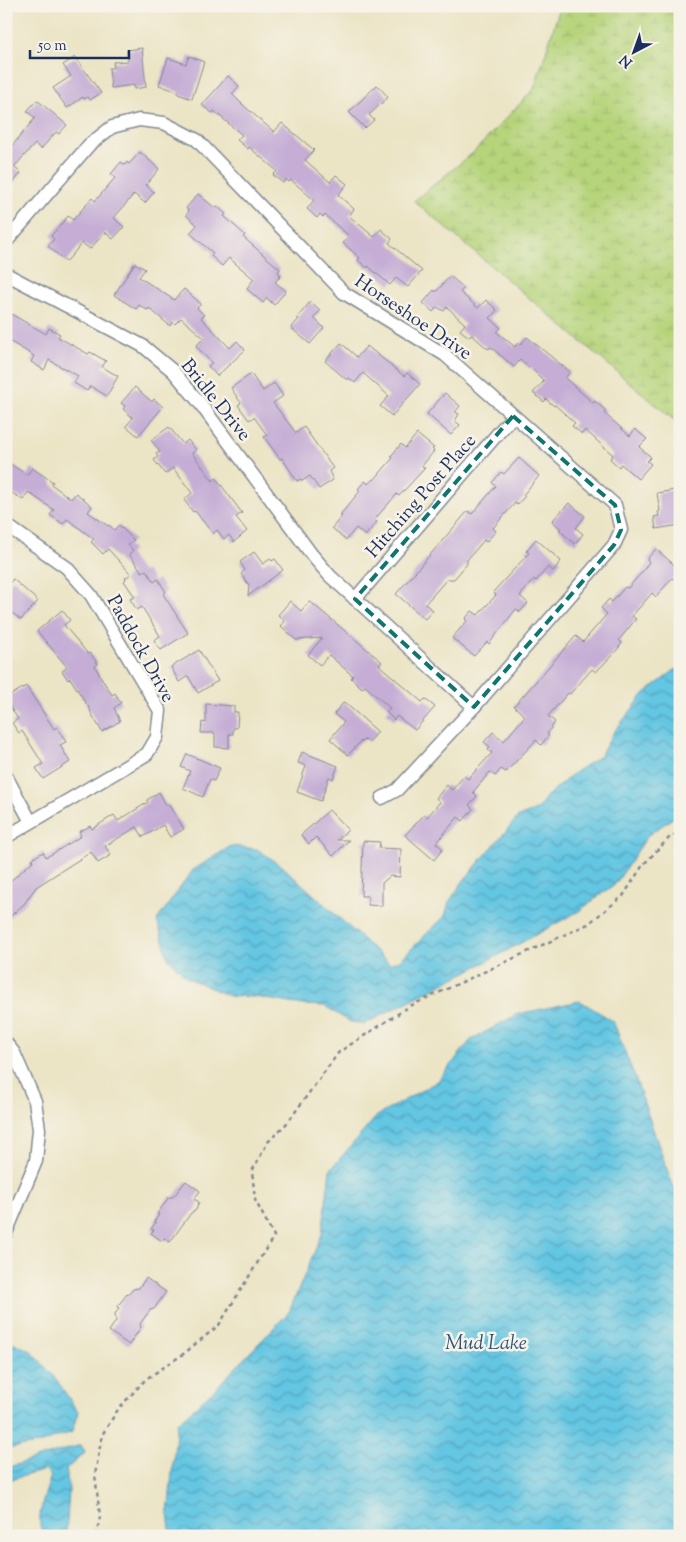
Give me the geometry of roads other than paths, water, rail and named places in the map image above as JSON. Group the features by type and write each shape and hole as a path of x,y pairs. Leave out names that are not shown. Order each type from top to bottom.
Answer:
{"street":[{"name":"Horseshoe Drive","path":"6,242 89,145 112,127 139,120 164,123 197,140 344,294 445,355 615,505 621,530 614,545 474,707 397,790 382,798"},
{"name":"Bridle Drive","path":"6,274 143,346 173,370 199,402 312,555 330,576 355,599"},
{"name":"Hitching Post Place","path":"355,599 513,416"},
{"name":"Paddock Drive","path":"6,524 66,567 91,595 160,711 157,737 147,754 6,837"},
{"path":"355,599 474,707"},
{"path":"6,776 31,822"},
{"path":"6,1043 14,1052 35,1101 38,1129 36,1161 8,1226"}],"water":[{"path":"680,666 680,813 648,835 616,883 579,911 499,955 364,1024 350,1022 325,1006 303,1005 255,997 229,996 188,978 168,958 157,920 193,870 231,846 257,849 282,866 390,964 400,960 445,916 449,902 464,880 518,817 539,809 546,797 574,773 600,756 614,732 644,694"},
{"name":"Mud Lake","path":"580,1001 613,1021 680,1201 680,1536 171,1536 168,1514 177,1423 215,1389 289,1312 322,1234 330,1170 377,1116 438,1081 471,1040 518,1014"},
{"path":"6,1339 31,1351 56,1379 78,1412 72,1432 38,1444 6,1449"},
{"path":"81,1445 85,1453 66,1469 69,1490 66,1536 45,1536 41,1531 40,1515 51,1476 45,1470 6,1481 6,1468"}]}
